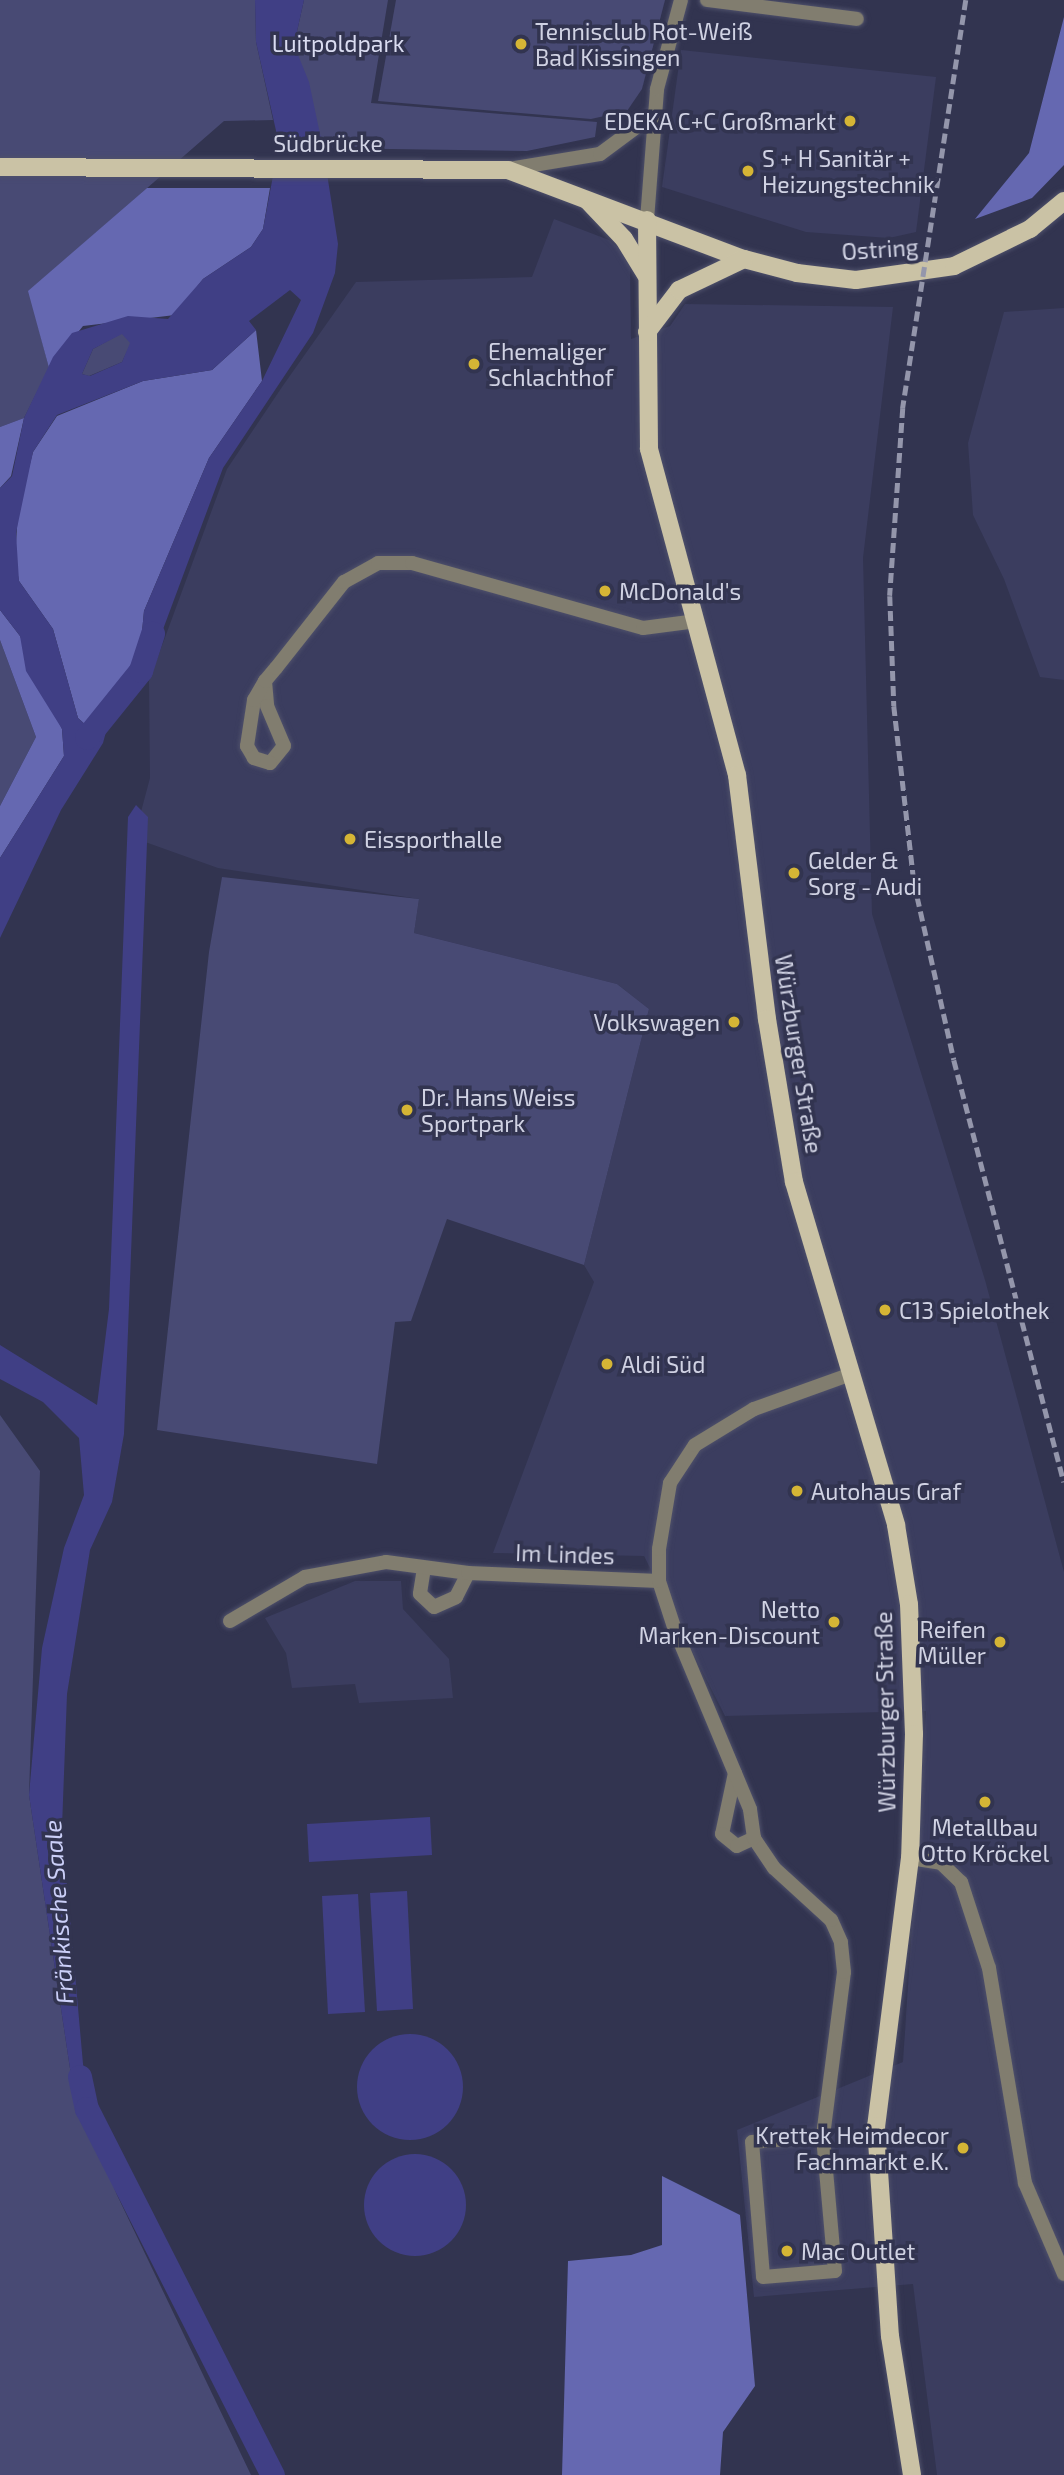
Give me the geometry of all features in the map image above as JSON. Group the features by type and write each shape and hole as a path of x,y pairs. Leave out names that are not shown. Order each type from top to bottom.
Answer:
{"main road":[{"name":"Südbrücke","path":"0,167 432,167 508,170 647,220"},
{"path":"580,194 624,239 647,278"},
{"name":"Ostring","path":"647,220 744,259 797,273 856,280 898,277 979,256 1062,208"},
{"name":"Würzburger Straße","path":"647,220 649,449 665,523 698,621 737,775 790,1159 850,1374 896,1525 909,1604 914,1734 910,1858 877,2085 876,2178 899,2413 912,2475"},
{"path":"646,333 678,290 744,259"}],"street":[{"path":"647,220 654,114 681,0"},
{"path":"707,0 857,19"},
{"path":"508,170 600,154 654,114"},
{"path":"265,681 267,706 284,746 270,763 254,758 247,746 251,710 265,681 344,582 378,563 412,564 643,628 698,621"},
{"path":"823,2136 752,2142 763,2277 835,2271 823,2136 844,1972 841,1941 831,1920 774,1868 754,1838 756,1827 659,1581 664,1501 678,1464 695,1445 754,1409 850,1374"},
{"name":"Im Lindes","path":"230,1621 273,1592 338,1567 386,1562 468,1573 659,1581"},
{"path":"424,1568 420,1594 434,1607 456,1597 468,1573"},
{"path":"735,1773 722,1834 737,1846 754,1838"},
{"path":"910,1858 941,1864 961,1882 989,1968 1025,2183 1064,2274"}],"shaded area":[{"path":"1064,17 1064,165 1032,198 975,219 1029,153"},
{"path":"681,50 936,77 916,232 889,238 806,232 662,187"},
{"path":"147,188 270,188 263,229 251,247 203,279 175,315 83,326 49,368 28,291"},
{"path":"554,219 609,240 621,250 630,264 631,339 670,326 685,304 893,307 863,558 872,914 985,1280 1064,1572 1064,2475 937,2475 913,2284 754,2297 737,2130 903,2062 926,1711 725,1716 644,1556 493,1553 594,1282 584,1265 649,1009 617,984 414,933 419,899 218,868 134,838 150,778 149,681 227,469 282,387 356,282 532,277"},
{"path":"1064,308 1064,680 1040,677 1004,579 973,515 968,443 1004,312"},
{"path":"256,330 262,381 209,458 144,611 139,663 89,728 78,718 53,629 19,581 15,559 18,511 33,452 57,416 143,381 212,370"},
{"path":"24,418 11,476 0,488 0,427"},
{"path":"0,610 20,636 62,729 64,756 0,858 0,806 36,737 0,640"},
{"path":"355,1581 401,1581 403,1609 449,1659 453,1698 359,1703 355,1684 292,1688 286,1653 265,1618"},
{"path":"662,2176 740,2215 755,2386 723,2432 720,2475 562,2475 568,2261 631,2255 662,2245"}],"green space":[{"path":"0,0 255,0 256,42 273,120 224,121 29,291 49,368 24,418 0,427"},
{"name":"Luitpoldpark","path":"304,0 388,0 371,103 597,122 595,137 527,151 323,148 294,45"},
{"name":"Tennisclub Rot-Weiß Bad Kissingen","path":"396,0 665,0 642,89 627,111 591,119 378,101"},
{"path":"122,333 131,343 122,362 89,376 82,374 93,349"},
{"path":"0,640 36,737 0,806"},
{"name":"Dr. Hans Weiss Sportpark","path":"222,877 419,899 414,933 617,984 649,1009 584,1265 447,1219 411,1321 395,1322 377,1464 157,1430 209,952"},
{"path":"0,1415 40,1471 29,1795 72,2082 117,2195 251,2475 0,2475"}],"water":[{"path":"255,0 304,0 294,45 309,82 323,148 338,244 335,273 313,333 223,468 149,667 139,663 144,611 209,458 262,381 301,300 290,290 249,321 256,330 212,370 143,381 57,415 33,452 16,533 19,581 53,629 78,718 89,728 111,713 103,743 61,810 0,938 0,858 64,756 62,729 26,671 20,636 0,610 0,488 12,476 24,418 53,357 72,333 128,316 168,319 203,279 251,247 263,229 279,144 256,42","holes":["122,334 130,343 122,362 90,376 82,374 93,349"]},
{"path":"136,805 148,817 124,1434 112,1502 90,1550 67,1694 62,1827 87,2109 72,2082 29,1795 42,1648 64,1548 84,1495 79,1438 43,1402 0,1379 0,1345 97,1405 109,1309 128,817"},
{"path":"430,1817 432,1855 309,1862 307,1824"},
{"path":"407,1891 413,2009 377,2011 370,1893"},
{"path":"358,1894 365,2012 328,2014 322,1896"},
{"path":"410,2034 430,2038 448,2049 459,2067 463,2087 459,2107 448,2125 430,2136 410,2140 390,2136 372,2125 361,2107 357,2087 361,2067 372,2049 390,2038"},
{"path":"415,2154 434,2158 451,2169 462,2186 466,2205 462,2224 451,2241 434,2252 415,2256 396,2252 379,2241 368,2224 364,2205 368,2186 379,2169 396,2158"}],"pier":[{"path":"274,151 327,151 332,177 269,178"}],"waterway":[{"name":"Fränkische Saale","path":"87,738 141,671 153,634"},
{"name":"Fränkische Saale","path":"80,2077 87,2109 273,2475"}],"railway":[{"path":"966,0 903,408 890,596 894,706 914,882 954,1060 1064,1482"}],"place":[{"name":"Tennisclub Rot-Weiß Bad Kissingen","path":"521,44"},
{"name":"EDEKA C+C Großmarkt","path":"850,121"},
{"name":"S + H Sanitär + Heizungstechnik","path":"748,171"},
{"name":"Ehemaliger Schlachthof","path":"474,364"},
{"name":"McDonald's","path":"605,591"},
{"name":"Eissporthalle","path":"350,839"},
{"name":"Gelder & Sorg - Audi","path":"794,873"},
{"name":"Volkswagen","path":"734,1022"},
{"name":"Dr. Hans Weiss Sportpark","path":"407,1110"},
{"name":"C13 Spielothek","path":"885,1310"},
{"name":"Aldi Süd","path":"607,1364"},
{"name":"Autohaus Graf","path":"797,1491"},
{"name":"Netto Marken-Discount","path":"834,1622"},
{"name":"Reifen Müller","path":"1000,1642"},
{"name":"Metallbau Otto Kröckel","path":"985,1802"},
{"name":"Krettek Heimdecor Fachmarkt e.K.","path":"963,2148"},
{"name":"Mac Outlet","path":"787,2251"}]}
